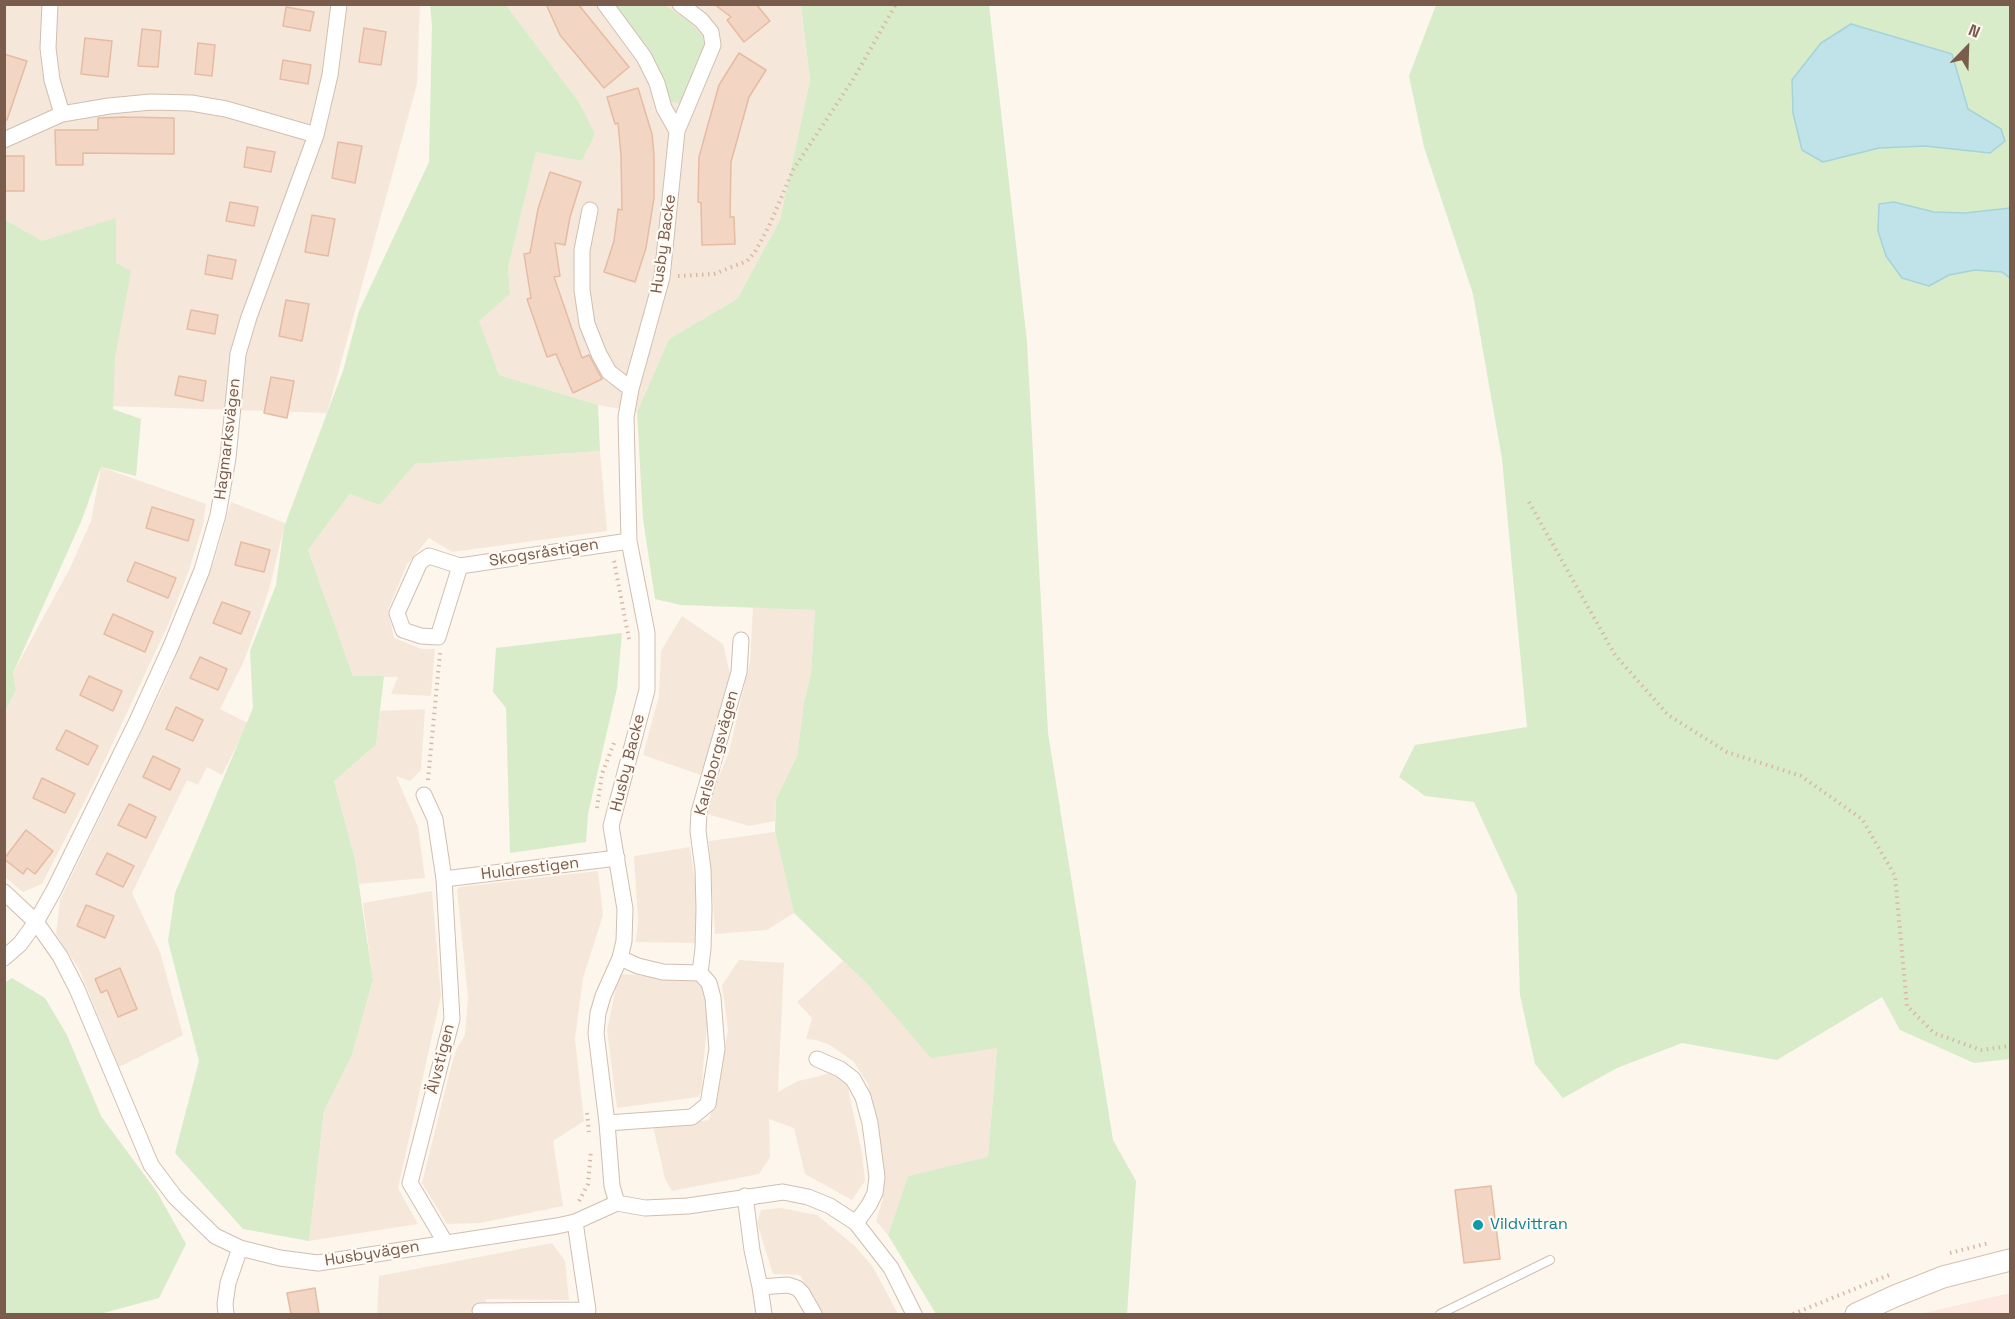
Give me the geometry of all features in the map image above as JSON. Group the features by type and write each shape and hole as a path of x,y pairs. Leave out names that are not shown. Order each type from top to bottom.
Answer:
{"main road":[{"path":"1856,1314 1943,1277 2010,1260"}],"street":[{"path":"50,4 48,48 52,80 62,114"},
{"name":"Hagmarksvägen","path":"4,958 20,944 36,922 54,890 136,723 202,570 218,515 228,458 238,354 249,317 316,135 330,75 339,4"},
{"path":"605,4 644,57 657,83 664,108 677,131"},
{"name":"Husby Backe","path":"617,1203 612,1186 596,1033 603,996 620,958 624,941 625,909 611,826 647,690 647,633 629,541 626,417 631,389 662,277 677,131 713,45 711,32 701,20 680,4"},
{"path":"4,140 62,114 151,102 191,103 226,109 316,135"},
{"path":"590,210 582,250 582,290 587,324 609,372 631,389"},
{"name":"Skogsråstigen","path":"438,637 421,636 403,630 397,613 420,562 429,556 460,566 629,541"},
{"path":"438,637 460,566"},
{"name":"Karlsborgsvägen","path":"700,973 704,909 703,869 698,831 699,812 739,672 741,640"},
{"name":"Älvstigen","path":"424,795 435,819 444,879 452,1019 410,1183 445,1242"},
{"name":"Huldrestigen","path":"444,879 616,858"},
{"name":"Husbyvägen","path":"4,891 36,922 60,956 77,989 151,1165 175,1197 215,1236 240,1248 280,1258 318,1263 575,1222 617,1203"},
{"path":"607,1123 692,1117 708,1104 717,1049 713,998 709,983 700,973 663,972 638,966 620,958"},
{"path":"817,1059 840,1069 853,1079 863,1097 870,1123 877,1177 875,1193 856,1223"},
{"path":"617,1203 645,1208 688,1206 783,1192 808,1197 830,1206 856,1223 891,1268 914,1314"},
{"path":"745,1196 764,1314"},
{"path":"480,1311 588,1310 575,1222"},
{"path":"226,1314 228,1283 240,1248"},
{"path":"760,1287 788,1285 797,1288 814,1314"}],"lane":[{"path":"1440,1314 1550,1260"}],"path":[{"path":"662,277 714,274 747,261 755,252 793,170 854,78 896,4"},
{"path":"1529,502 1615,655 1668,715 1727,752 1801,776 1862,819 1895,876 1907,1006 1934,1032 1982,1050 2010,1046"},
{"path":"424,795 430,772 435,721 441,645 438,637"}],"shaded area":[{"path":"5,5 420,5 417,84 327,413 109,406 5,291"},
{"path":"506,5 801,5 810,80 780,220 737,299 669,339 637,412 598,405 499,375 478,321 510,294 508,268 536,151 582,161 594,135 579,102"},
{"path":"600,451 607,531 452,552 429,538 407,564 388,610 394,638 422,649 435,649 431,696 391,694 398,677 353,677 308,550 351,493 380,505 415,464"},
{"path":"101,467 206,504 203,525 168,625 94,783 42,884 23,892 5,877 4,711 16,690 13,673 70,568 91,521"},
{"path":"231,502 285,523 260,617 244,661 220,709 248,723 222,775 207,767 198,785 187,780 132,893 160,952 183,1035 119,1067 79,969 56,934 60,900 164,685 214,562"},
{"path":"753,607 815,610 811,673 804,702 797,756 776,799 775,821 749,826 704,813 729,752 750,661"},
{"path":"682,616 723,644 731,678 701,775 643,755 659,696 661,651"},
{"path":"425,709 421,770 410,781 396,776 418,827 425,878 359,884 355,859 334,781 376,745 380,711"},
{"path":"775,832 794,913 767,930 715,934 709,841"},
{"path":"690,847 697,896 695,943 636,942 638,920 634,856"},
{"path":"598,871 603,915 583,978 575,1038 584,1121 553,1141 563,1206 480,1223 447,1224 422,1183 456,1050 465,1035 468,998 457,890 460,887"},
{"path":"432,891 441,996 398,1188 418,1224 309,1241 324,1111 352,1055 373,981 363,903"},
{"path":"739,960 784,963 778,1092 798,1081 836,1072 846,1079 862,1153 865,1181 852,1200 805,1174 794,1128 769,1119 770,1157 759,1174 672,1191 665,1179 653,1126 709,1120 728,1030 722,985"},
{"path":"843,961 871,988 997,1047 988,1158 908,1176 888,1235 876,1221 883,1199 868,1084 854,1062 830,1045 806,1039 812,1018 797,1002"},
{"path":"619,974 665,980 695,980 710,990 701,1092 698,1097 617,1108 607,1030"},
{"path":"781,1208 817,1215 855,1246 873,1267 898,1314 821,1314 800,1275 773,1274 757,1223 761,1210"},
{"path":"552,1243 565,1261 569,1300 486,1299 484,1314 377,1314 379,1276"},
{"path":"2010,1293 2010,1314 1920,1314"}],"green space":[{"path":"430,5 506,5 579,102 595,134 582,161 536,152 508,268 510,294 479,321 499,375 598,405 600,451 415,464 380,505 350,494 308,550 353,676 384,676 376,745 334,781 355,859 373,980 352,1055 324,1111 309,1241 243,1229 175,1153 199,1061 168,941 175,893 253,708 250,651 276,585 284,527 343,371 359,311 429,162 432,25"},
{"path":"613,5 664,5 691,23 704,38 705,44 680,103 671,102 668,98"},
{"path":"801,5 989,5 1027,342 1048,733 1113,1140 1136,1181 1127,1314 936,1314 888,1235 908,1176 988,1157 997,1048 931,1058 871,988 794,913 775,832 776,799 797,756 804,702 811,673 815,610 681,605 655,599 643,519 637,412 669,339 737,299 780,220 810,80"},
{"path":"1436,5 2010,5 2010,1059 1974,1063 1900,1030 1882,997 1777,1060 1682,1043 1617,1068 1563,1098 1535,1064 1520,995 1517,895 1474,802 1425,796 1399,777 1415,745 1527,727 1502,459 1473,294 1424,147 1409,76"},
{"path":"116,218 116,263 131,271 115,358 113,409 141,419 136,476 101,467 81,522 13,673 16,690 5,711 5,220 42,241"},
{"path":"622,633 617,688 588,814 586,842 510,853 506,708 493,692 496,648"},
{"path":"12,978 45,998 67,1035 101,1116 157,1192 186,1244 159,1298 100,1314 5,1314 4,983"}],"water":[{"path":"1851,24 1952,54 1968,109 2001,129 2005,141 1990,153 1925,146 1879,148 1823,162 1802,150 1793,113 1792,80 1821,43"},
{"path":"1894,202 1934,212 1965,213 2010,208 2010,278 2002,272 1975,270 1949,275 1929,286 1902,278 1886,256 1878,231 1879,204"}],"building":[{"path":"546,4 578,4 629,67 604,88 560,35"},
{"path":"714,4 756,4 770,21 744,42 727,20 731,17"},
{"path":"286,7 314,12 310,31 283,26"},
{"path":"364,28 386,32 381,65 359,62"},
{"path":"142,29 161,31 158,67 138,66"},
{"path":"85,38 112,41 108,77 81,74"},
{"path":"198,43 215,45 212,76 195,74"},
{"path":"739,53 766,70 749,97 731,162 730,217 734,217 735,244 702,245 701,203 698,202 699,157 719,85"},
{"path":"4,54 27,61 7,120 4,120"},
{"path":"283,60 311,65 308,84 280,79"},
{"path":"638,88 652,134 654,198 646,248 635,282 604,272 614,241 618,209 622,210 618,123 615,124 607,97"},
{"path":"98,118 174,118 174,154 83,153 83,165 56,165 55,130 98,130"},
{"path":"338,142 362,146 355,183 332,178"},
{"path":"247,147 275,152 271,172 244,167"},
{"path":"4,156 24,156 24,191 4,191"},
{"path":"550,172 581,182 570,217 565,245 555,243 560,276 554,277 582,358 589,355 602,379 573,393 556,354 547,357 527,299 531,298 524,254 530,253 538,209"},
{"path":"230,202 258,207 254,226 226,221"},
{"path":"312,215 335,219 328,256 305,252"},
{"path":"208,255 236,260 232,279 205,274"},
{"path":"286,300 309,304 302,341 279,336"},
{"path":"191,310 218,315 215,334 187,329"},
{"path":"179,376 206,381 203,401 175,395"},
{"path":"271,377 294,381 287,418 264,413"},
{"path":"152,507 194,520 188,541 146,528"},
{"path":"241,542 270,550 264,572 235,565"},
{"path":"135,562 176,578 168,598 127,581"},
{"path":"222,602 250,612 241,634 213,623"},
{"path":"113,614 153,632 145,652 104,634"},
{"path":"200,657 227,669 218,690 190,678"},
{"path":"89,676 122,691 113,711 80,695"},
{"path":"176,707 203,720 193,741 166,729"},
{"path":"66,730 98,746 88,765 56,749"},
{"path":"153,756 180,769 170,790 143,777"},
{"path":"42,778 75,794 65,813 33,798"},
{"path":"129,804 156,817 146,838 118,825"},
{"path":"26,830 53,851 35,874 27,868 23,874 4,859"},
{"path":"107,853 134,866 123,887 96,874"},
{"path":"86,905 114,916 105,938 77,926"},
{"path":"120,968 137,1009 118,1017 107,990 101,993 95,979"},
{"name":"Vildvittran","path":"1491,1186 1500,1259 1464,1263 1455,1190"},
{"path":"315,1288 319,1314 291,1314 287,1293"}],"place":[{"name":"Vildvittran","path":"1478,1225"}]}
